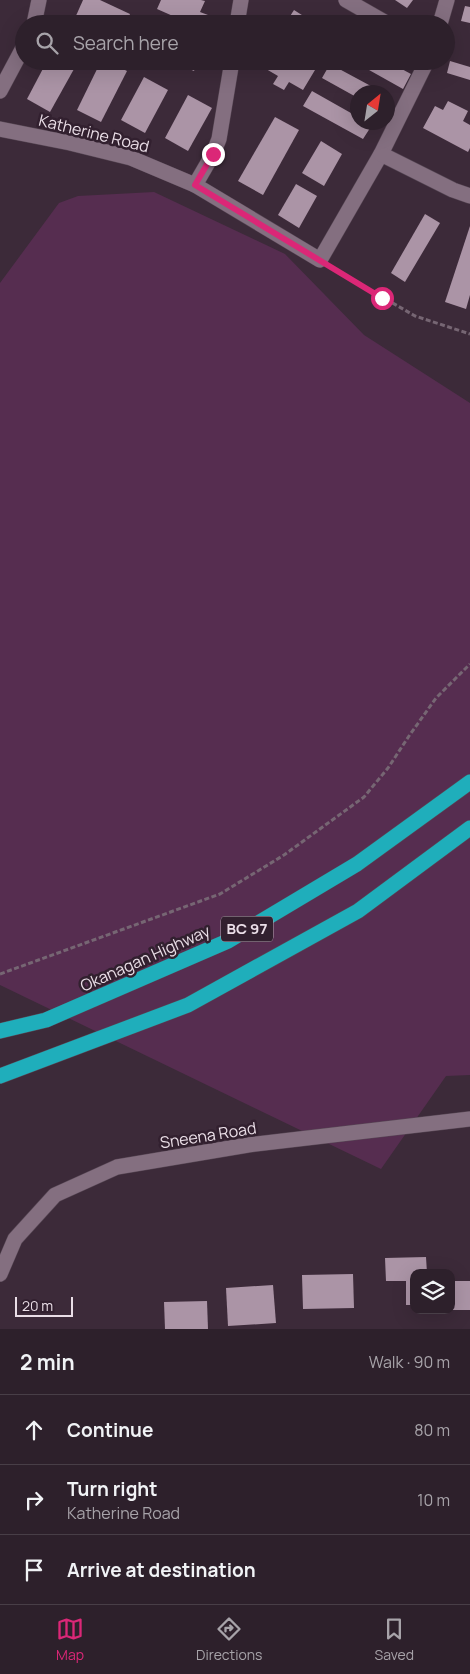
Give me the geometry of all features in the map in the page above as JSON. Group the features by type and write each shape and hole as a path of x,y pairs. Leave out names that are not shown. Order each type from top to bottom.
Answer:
{"highway":[{"name":"Okanagan Highway","path":"0,1031 46,1020 228,941 357,864 470,782"},
{"name":"BC 97","path":"0,1076 188,1005 358,911 470,828"}],"street":[{"path":"36,15 39,0"},
{"path":"238,15 241,0"},
{"path":"346,0 372,15"},
{"path":"443,15 447,0"},
{"path":"0,91 15,63"},
{"path":"195,185 213,154 219,139 230,70"},
{"path":"320,260 381,154 423,70"},
{"name":"Katherine Road","path":"0,129 132,158 195,185 320,260"},
{"path":"381,154 470,196"},
{"name":"Sneena Road","path":"0,1274 15,1239 55,1194 117,1167 248,1145 470,1119"}],"path":[{"path":"320,260 414,316 470,334"},
{"path":"0,974 220,894 284,855 364,797 388,768 436,698 470,664"}],"shaded area":[{"path":"154,192 285,254 364,335 470,403 470,1075 446,1076 381,1169 0,985 0,283 59,203 78,196"}],"building":[{"path":"83,0 100,0 130,14 130,15 76,15"},
{"path":"161,0 201,0 205,1 200,12 208,15 171,15 157,9"},
{"path":"395,0 413,0 407,8"},
{"path":"465,6 470,7 470,23 461,21"},
{"path":"294,10 302,15 291,15"},
{"path":"455,62 470,67 470,80 447,73 448,70 455,70"},
{"path":"42,70 73,70 50,112 27,99"},
{"path":"97,70 127,71 101,122 77,110"},
{"path":"268,70 315,70 303,90 289,82 284,90 273,84 278,76"},
{"path":"327,70 341,70 369,85 350,85 350,94 322,78"},
{"path":"369,70 404,70 411,74 403,89"},
{"path":"144,77 168,90 145,133 121,120"},
{"path":"312,91 350,112 350,130 369,130 363,139 303,106"},
{"path":"188,95 212,108 188,151 165,138"},
{"path":"448,101 468,111 463,121 470,125 470,148 468,152 423,128 435,106 443,110"},
{"path":"275,117 299,130 263,195 238,181"},
{"path":"321,141 342,154 324,186 302,173"},
{"path":"296,184 317,196 299,228 278,215"},
{"path":"425,214 440,223 405,282 391,273"},
{"path":"470,226 470,295 466,309 445,302"},
{"path":"426,1257 427,1269 410,1269 410,1305 406,1305 406,1281 386,1281 385,1258"},
{"path":"353,1274 354,1308 303,1309 302,1275"},
{"path":"455,1281 470,1281 470,1310 455,1310"},
{"path":"273,1285 276,1323 228,1326 226,1288"},
{"path":"207,1301 208,1329 165,1329 164,1302"}],"route":[{"path":"213,154 195,185 382,298"}]}
